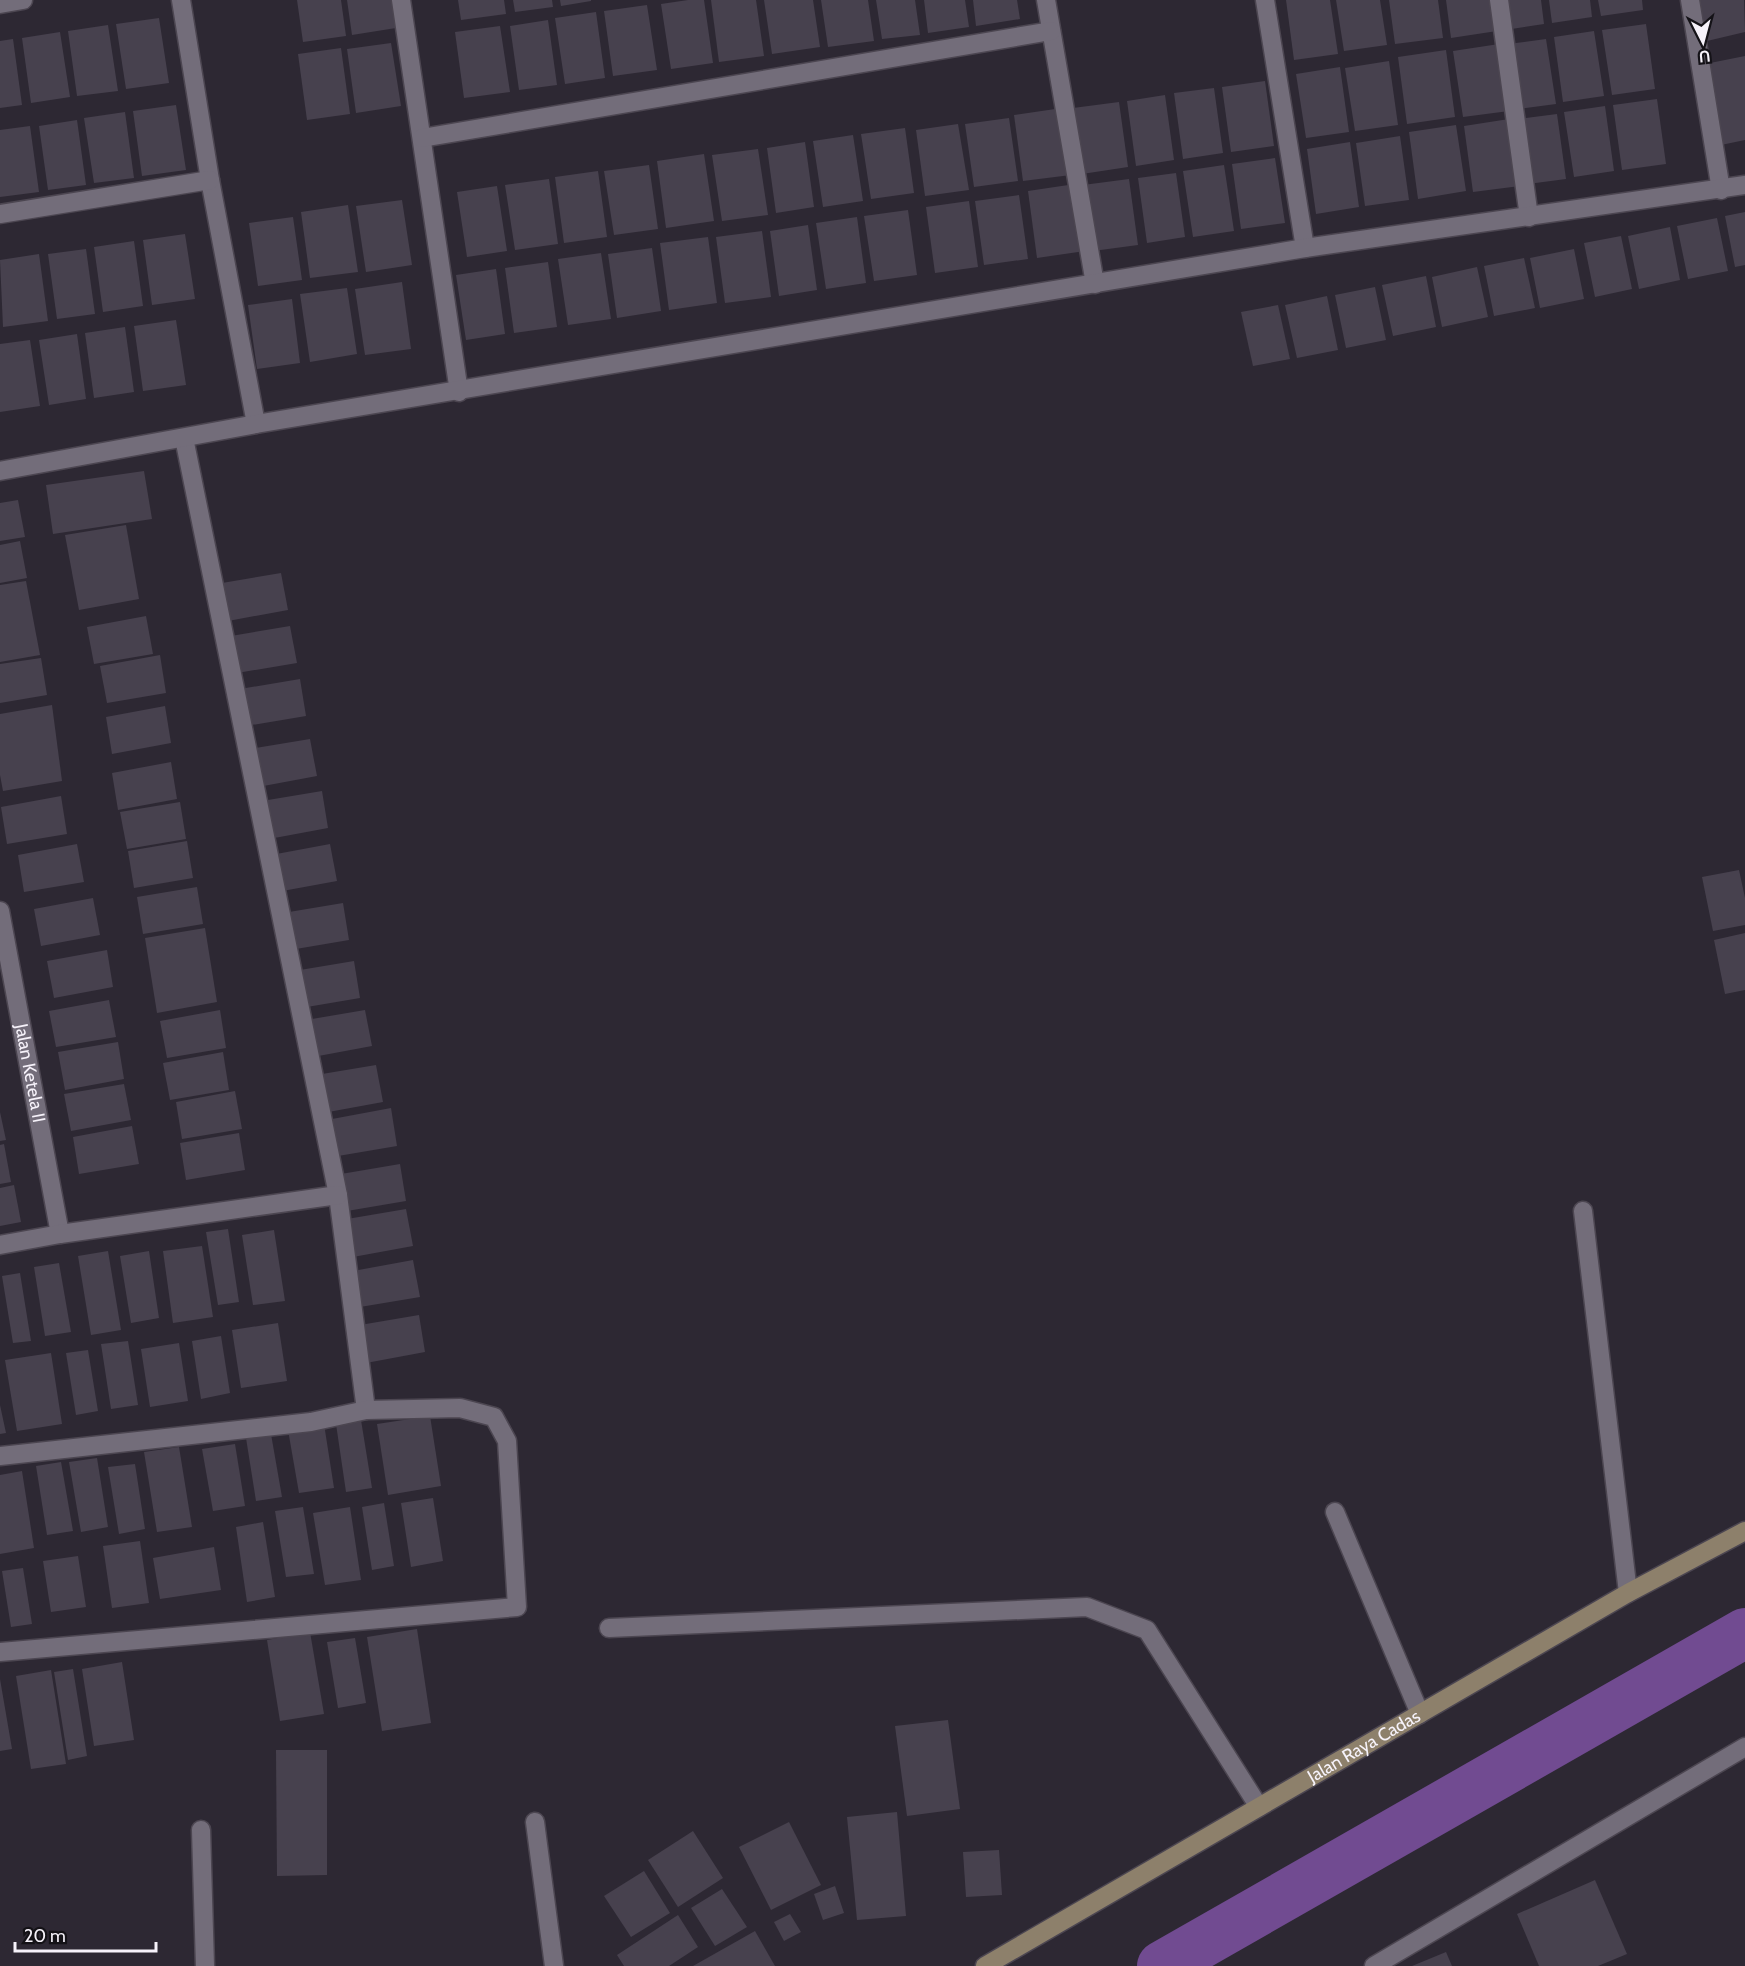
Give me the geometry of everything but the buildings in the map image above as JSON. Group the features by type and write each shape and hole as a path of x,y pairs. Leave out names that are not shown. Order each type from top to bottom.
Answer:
{"street":[{"path":"0,4 23,0"},
{"path":"181,0 210,180 256,424"},
{"path":"401,0 459,392"},
{"path":"1046,0 1095,284"},
{"path":"1265,0 1305,248"},
{"path":"1499,0 1529,217"},
{"path":"1690,0 1721,190"},
{"path":"422,138 1051,31"},
{"path":"0,214 210,180"},
{"path":"0,471 256,424 459,392 1305,248 1745,185"},
{"path":"184,438 338,1195 366,1410"},
{"name":"Jalan Ketela II","path":"0,911 60,1234"},
{"path":"0,1245 60,1234 338,1195"},
{"path":"1583,1211 1628,1593"},
{"path":"0,1456 311,1422 366,1410 460,1408 494,1417 507,1441 517,1607 0,1652"},
{"path":"1335,1512 1420,1714"},
{"name":"Jalan Raya Cadas","path":"985,1966 1628,1593 1745,1531"},
{"path":"609,1628 1087,1607 1148,1630 1259,1807"},
{"path":"1374,1966 1745,1748"},
{"path":"535,1822 554,1966"},
{"path":"201,1830 205,1966"}],"waterway":[{"path":"1162,1966 1745,1633"}]}
